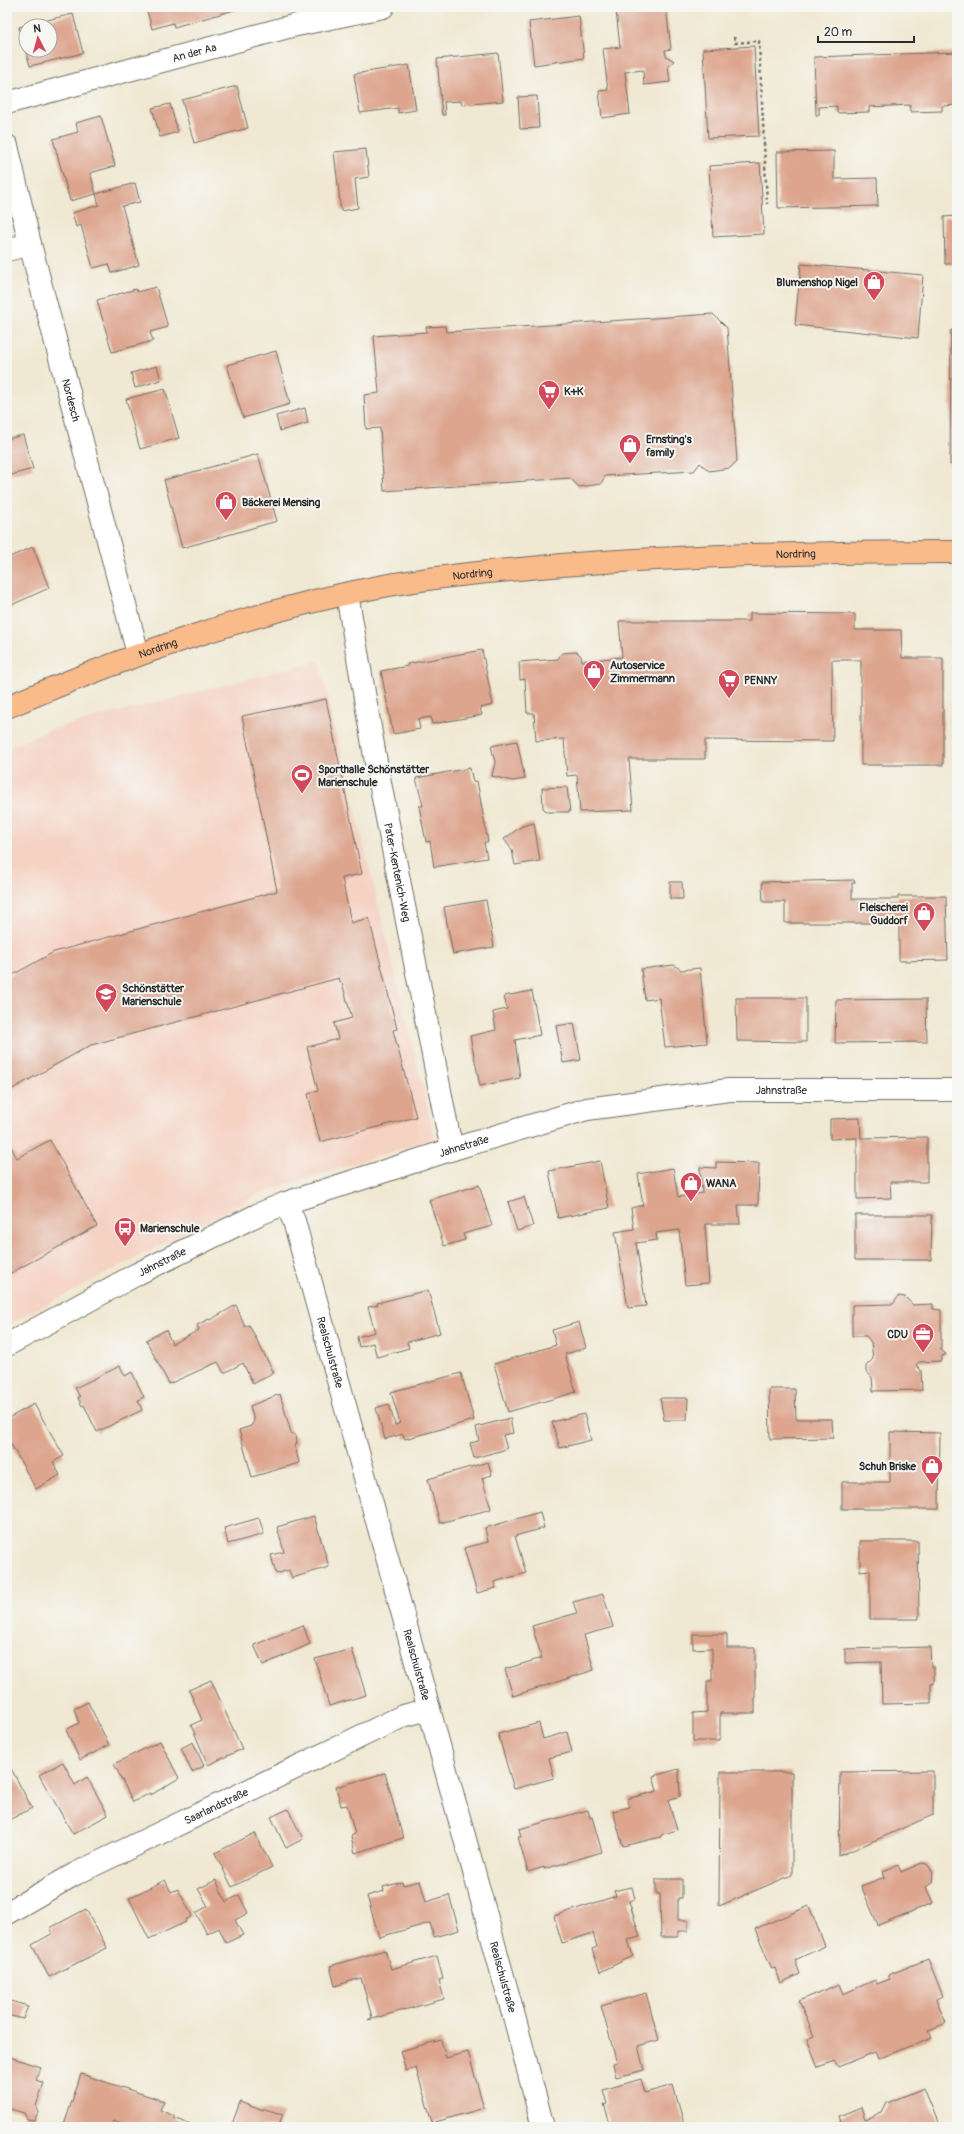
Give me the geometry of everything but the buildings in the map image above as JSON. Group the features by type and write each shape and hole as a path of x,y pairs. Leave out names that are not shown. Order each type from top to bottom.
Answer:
{"main road":[{"name":"Nordring","path":"7,707 138,654 253,618 374,588 482,572 648,558 781,554 957,552"}],"street":[{"name":"An der Aa","path":"7,104 292,26 383,7"},
{"name":"Nordesch","path":"7,146 30,244 138,654"},
{"path":"7,250 30,244"},
{"name":"Pater-Kentenich-Weg","path":"346,594 376,762 448,1132 454,1149"},
{"name":"Jahnstraße","path":"7,1345 92,1297 257,1215 286,1203 454,1149 587,1109 729,1090 957,1090"},
{"name":"Realschulstraße","path":"286,1203 296,1229 543,2127"},
{"name":"Saarlandstraße","path":"7,1913 75,1874 403,1716 429,1709"}],"path":[{"path":"734,37 735,43 759,41 767,204"}],"shaded area":[{"path":"319,661 435,1138 263,1192 7,1325 7,749 48,730"}],"place":[{"name":"Blumenshop Nigel","path":"874,302"},
{"name":"K+K","path":"549,410"},
{"name":"Ernsting's family","path":"630,464"},
{"name":"Bäckerei Mensing","path":"226,522"},
{"name":"Autoservice Zimmermann","path":"594,690"},
{"name":"PENNY","path":"729,700"},
{"name":"Sporthalle Schönstätter Marienschule","path":"302,794"},
{"name":"Fleischerei Guddorf","path":"924,932"},
{"name":"Schönstätter Marienschule","path":"106,1014"},
{"name":"WANA","path":"691,1202"},
{"name":"Marienschule","path":"125,1248"},
{"name":"CDU","path":"923,1354"},
{"name":"Schuh Briske","path":"932,1486"}]}
